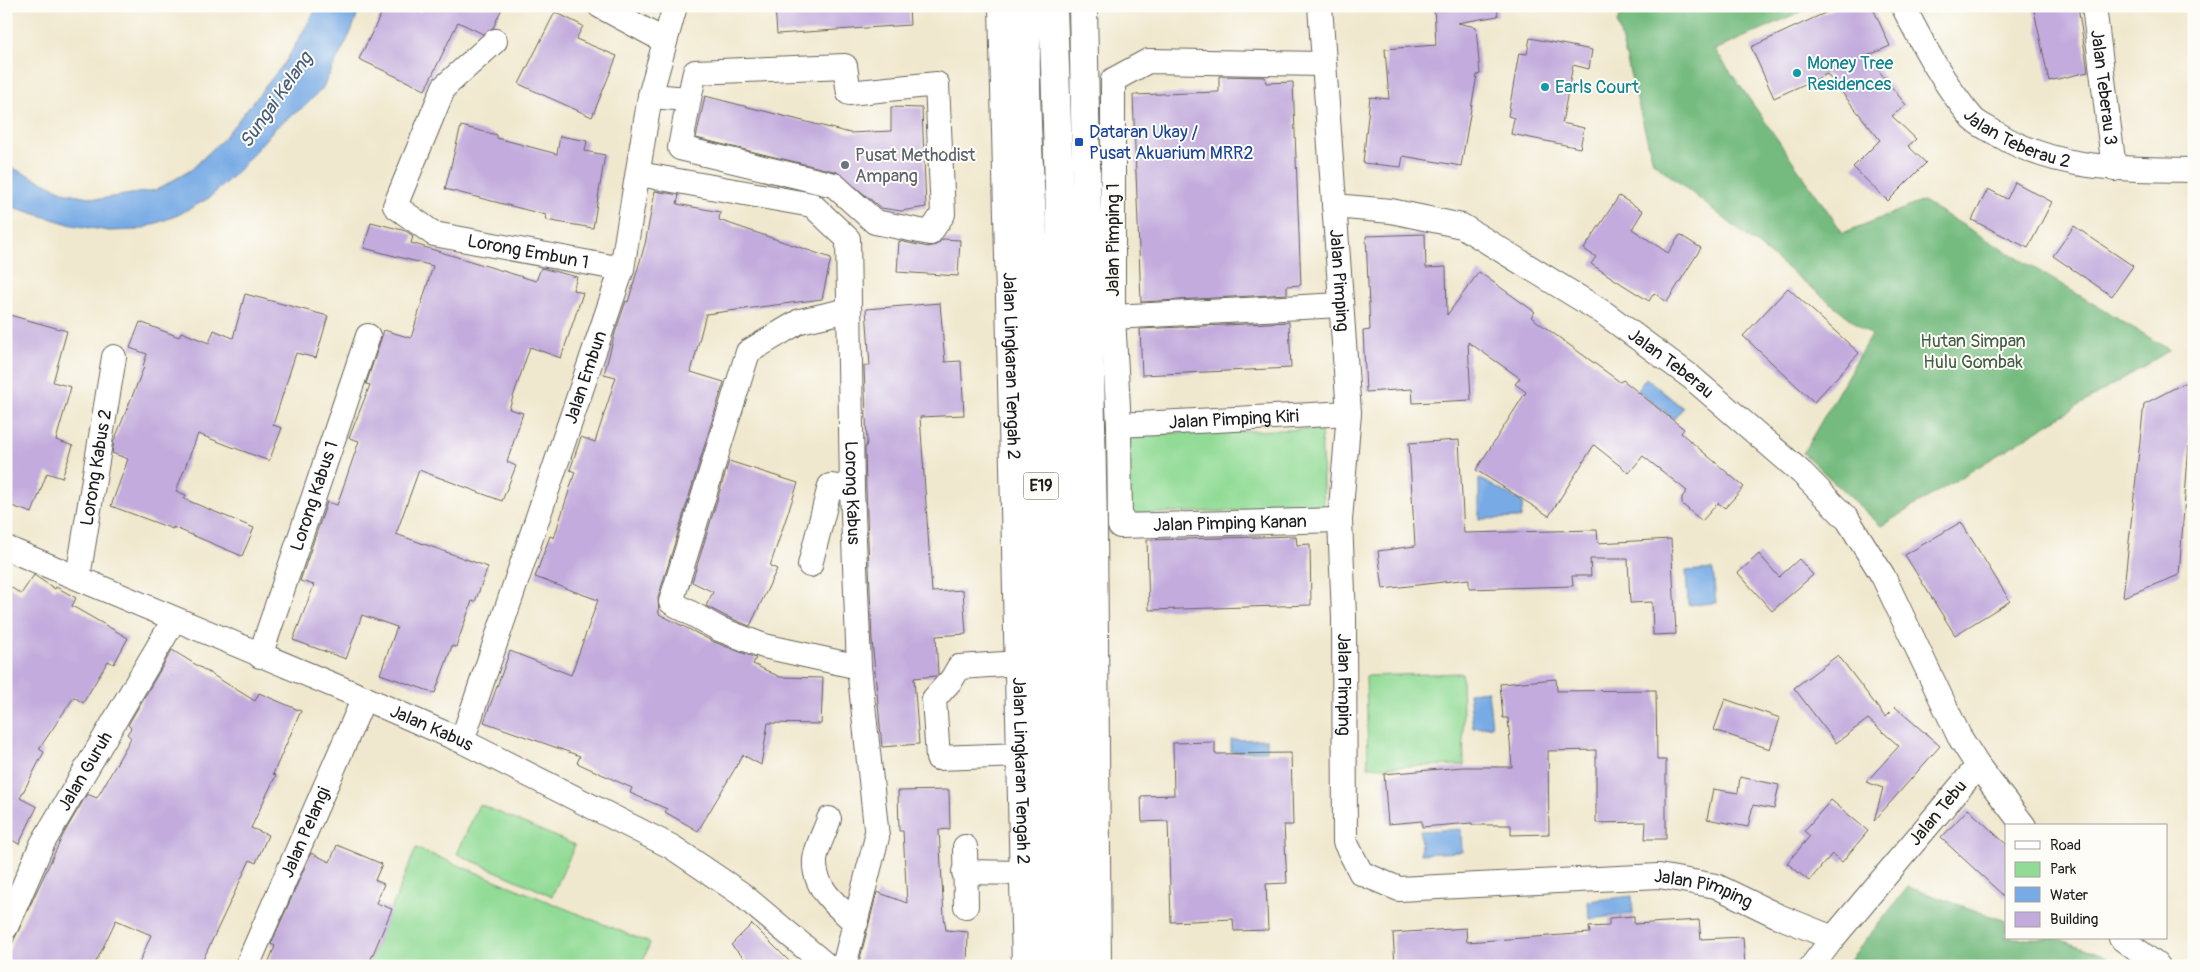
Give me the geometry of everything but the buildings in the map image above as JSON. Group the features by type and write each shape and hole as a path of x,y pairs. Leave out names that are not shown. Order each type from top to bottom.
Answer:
{"highway":[{"name":"Jalan Lingkaran Tengah 2","path":"1003,6 1026,966"},
{"name":"E19","path":"1028,6 1025,60 1038,332 1047,688 1049,966"},
{"path":"1083,6 1093,518 1097,966"},
{"path":"1056,12 1067,426 1070,966"}],"street":[{"path":"600,6 665,41"},
{"name":"Jalan Embun","path":"462,741 622,269 650,96 675,6"},
{"name":"Jalan Pimping","path":"1320,6 1349,413 1340,520 1344,616 1345,842 1361,873 1399,889 1659,876 1716,886 1778,916 1833,938"},
{"name":"Jalan Teberau 2","path":"1903,6 1928,54 1975,120 2021,148 2074,163 2114,169 2194,170"},
{"name":"Jalan Teberau 3","path":"2094,6 2114,169"},
{"name":"Lorong Embun 1","path":"495,41 444,87 395,206 434,234 622,269"},
{"name":"Jalan Pimping 1","path":"1120,526 1119,425 1113,317 1113,80 1148,61 1324,64"},
{"path":"845,66 849,93 937,84 943,214 930,233 875,222 834,185 680,148 689,99 696,72 845,66"},
{"path":"650,96 689,99"},
{"name":"Lorong Kabus","path":"638,174 812,205 848,240 852,489 860,667 877,837 844,966"},
{"name":"Jalan Teberau","path":"1334,206 1391,211 1462,226 1604,313 1690,377 1802,472 1848,520 1883,576 1917,644"},
{"path":"1113,317 1341,305"},
{"path":"849,310 800,321 748,352 671,602 719,629 764,646 860,667"},
{"name":"Lorong Kabus 1","path":"260,656 368,336"},
{"name":"Lorong Kabus 2","path":"78,577 114,357"},
{"name":"Jalan Pimping Kiri","path":"1119,425 1349,413"},
{"path":"810,565 830,486 852,489"},
{"name":"Jalan Pimping Kanan","path":"1120,526 1340,520"},
{"name":"Jalan Kabus","path":"6,548 462,741 672,847 740,893 827,966"},
{"name":"Jalan Guruh","path":"6,927 42,844 174,620"},
{"name":"Jalan Tebu","path":"1812,966 1833,938 1978,766 1959,736 1917,644"},
{"path":"1019,663 959,667 952,679 934,699 938,758 1021,755"},
{"name":"Jalan Pelangi","path":"247,966 364,698"},
{"path":"1978,766 2022,824"},
{"path":"829,819 815,859 817,876 828,897 856,923"},
{"path":"965,847 966,906"},
{"path":"964,872 1024,873"},
{"path":"2124,940 2158,966"}],"green space":[{"name":"Hutan Simpan Hulu Gombak","path":"1624,6 1814,6 1715,50 1843,233 1923,201 2170,350 1881,526 1803,453 1871,335 1653,162 1617,22"},
{"path":"1321,429 1324,508 1129,514 1127,434"},
{"path":"1462,673 1464,765 1368,767 1366,676"},
{"path":"479,804 575,845 552,896 457,854"},
{"path":"416,848 650,943 641,966 368,966"},
{"path":"1908,887 2005,921 2005,940 2062,940 2101,954 2123,966 1845,966"}],"water":[{"name":"Sungai Kelang","path":"318,6 361,6 350,34 322,89 306,105 275,128 238,171 209,198 178,215 138,230 109,231 72,225 6,205 6,165 67,193 100,199 156,190 191,170 223,139 286,61"},
{"path":"1646,378 1683,408 1674,419 1637,390"},
{"path":"1479,478 1523,503 1521,518 1479,519"},
{"path":"1713,569 1716,603 1688,605 1686,571"},
{"path":"1488,691 1492,726 1473,728 1469,693"},
{"path":"1267,739 1267,751 1231,752 1231,740"},
{"path":"1461,829 1462,852 1421,854 1420,831"},
{"path":"1632,896 1633,914 1589,919 1588,901"}],"place":[{"name":"Money Tree Residences","path":"1797,73"},
{"name":"Earls Court","path":"1545,87"},
{"name":"Dataran Ukay / Pusat Akuarium MRR2","path":"1079,142"},
{"name":"Pusat Methodist Ampang","path":"845,165"}]}
